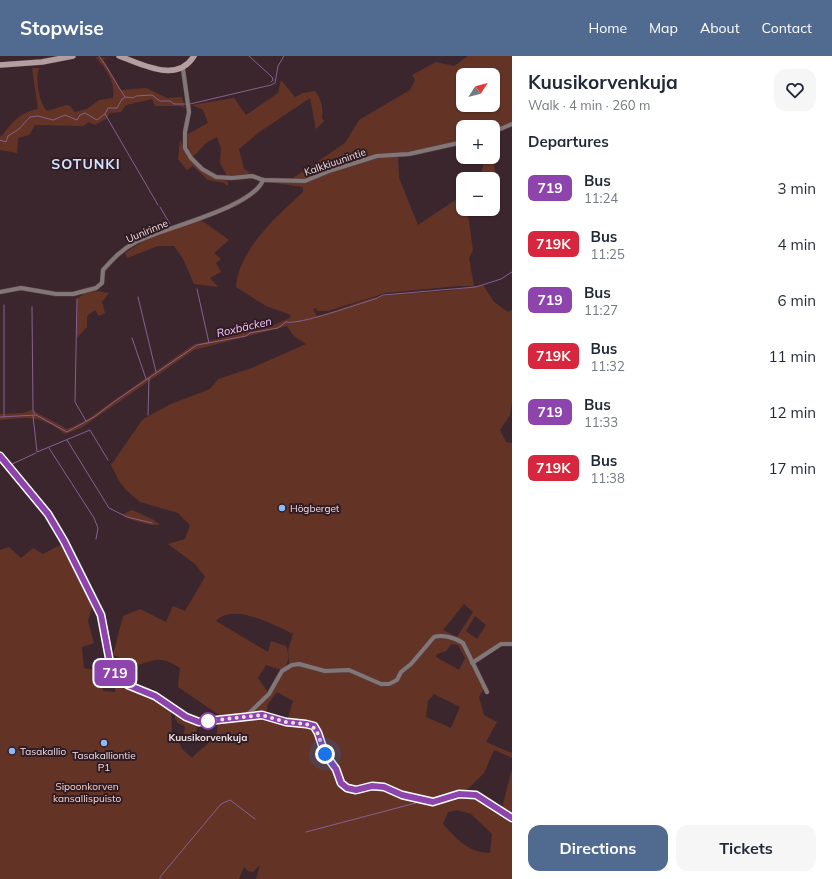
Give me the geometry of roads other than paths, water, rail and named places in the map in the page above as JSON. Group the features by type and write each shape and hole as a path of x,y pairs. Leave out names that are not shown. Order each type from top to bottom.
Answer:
{"street":[{"path":"0,65 42,62 73,56"},
{"path":"118,56 162,70 174,71 183,69 191,62 194,56"},
{"path":"186,56 191,62"},
{"name":"Kalkkiuunintie","path":"183,69 189,112 184,139 188,154 202,169 216,177 232,178 252,176 263,180 305,181 332,170 377,156 409,154 456,144"},
{"path":"500,129 512,124"},
{"name":"Uunirinne","path":"0,292 21,288 65,294 96,288 102,284 103,270 118,253 148,236 226,208 257,190 263,180"},
{"path":"0,456 48,514 64,541 101,615 106,635 109,663 113,671 133,689 155,696 192,719 204,722 262,715 286,722 314,726 325,754 336,769 341,783 347,788 356,790 372,786 384,787 402,795 433,802 459,794 476,795 512,818"},
{"path":"245,717 269,694 282,671 296,664 325,670 349,670 381,684 389,684 397,680 401,672 416,659 434,637 437,636 456,639 463,643 487,692"},
{"path":"472,663 501,644 512,644"}],"waterway":[{"path":"99,56 125,97"},
{"path":"249,56 272,77 273,80 271,82"},
{"path":"190,104 275,83 278,66 284,56"},
{"path":"0,140 6,142 8,136 19,129 30,117 38,116 53,120 65,115 77,120 80,115 85,113 97,120 105,114 108,108 117,108 122,99 126,97 133,98 136,96 152,95 160,101 170,101 174,104 186,104"},
{"path":"105,114 158,205"},
{"path":"160,207 170,224"},
{"name":"Roxbäcken","path":"0,417 36,415 67,432 94,417 197,345 246,336 250,333 278,328 286,322 316,317 375,299 383,295 476,287 501,279 512,272"},
{"path":"197,289 209,343"},
{"path":"138,297 156,372"},
{"path":"77,299 75,402 86,421"},
{"path":"4,305 4,417"},
{"path":"32,307 33,411 35,414"},
{"path":"132,338 146,379"},
{"path":"148,415 149,378"},
{"path":"33,416 37,452 90,430 108,460"},
{"path":"67,440 109,508 127,517 152,523"},
{"path":"49,448 94,518 98,528 96,539"},
{"path":"10,465 36,453"},
{"path":"160,879 160,877 221,804 230,800 255,819"},
{"path":"306,832 416,803"}],"place":[{"name":"Högberget","path":"282,508"},
{"name":"Kuusikorvenkuja","path":"208,721"},
{"name":"Tasakalliontie P1","path":"104,743"},
{"name":"Tasakallio","path":"12,751"}],"district":[{"name":"SOTUNKI","path":"86,164"}],"park label":[{"name":"Sipoonkorven kansallispuisto","path":"87,792"}]}
